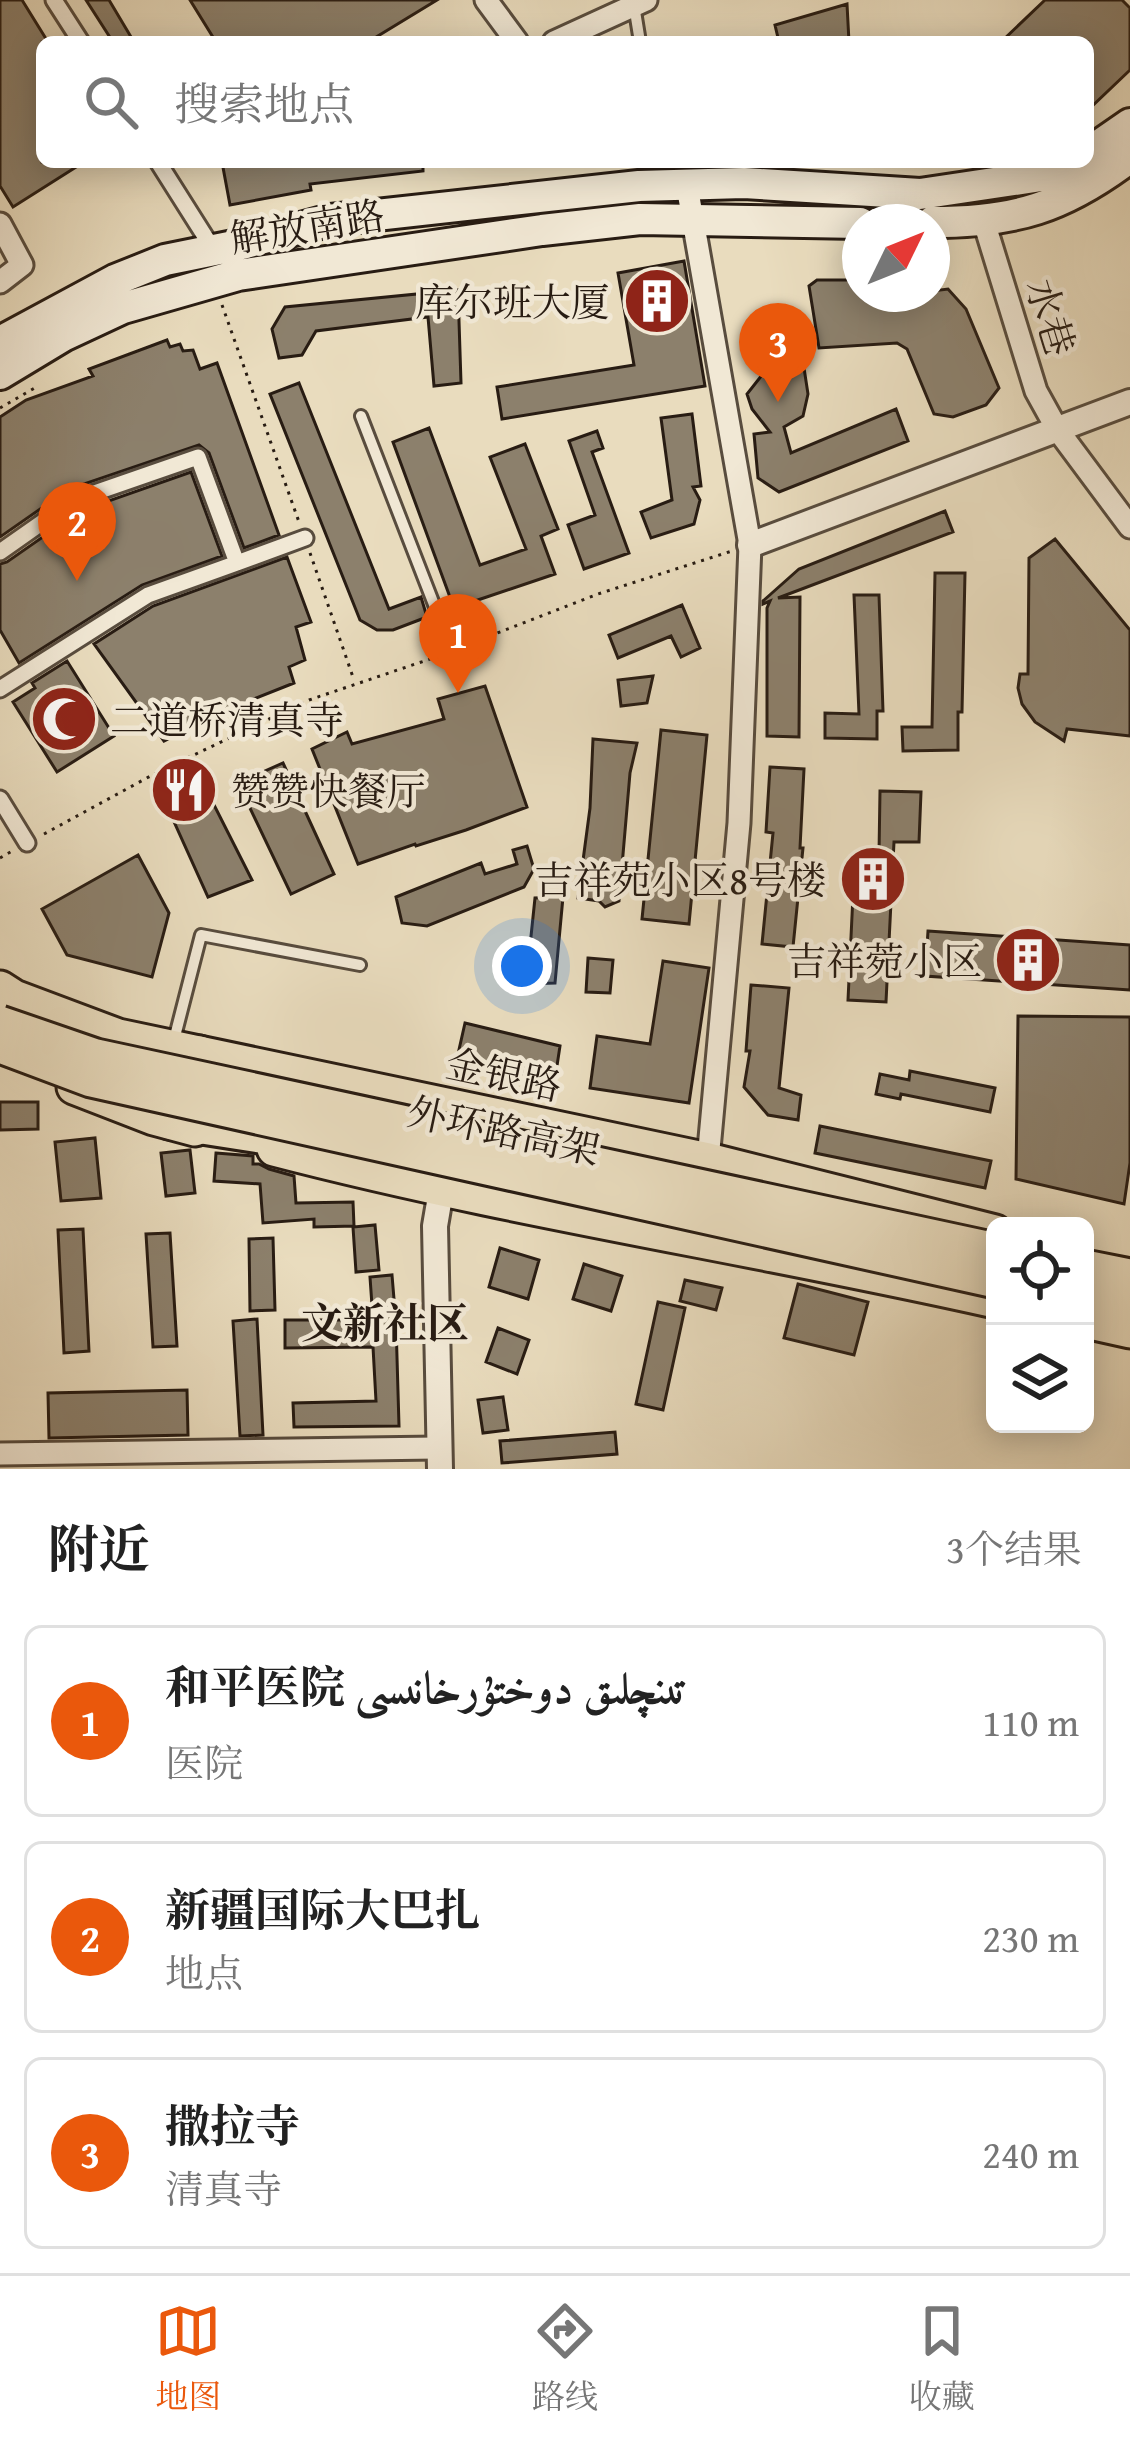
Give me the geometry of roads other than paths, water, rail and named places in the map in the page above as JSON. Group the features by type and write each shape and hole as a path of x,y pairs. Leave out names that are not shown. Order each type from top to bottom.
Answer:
{"main road":[{"path":"1094,149 1130,124"},
{"path":"950,223 1028,213 1093,185 1130,158"},
{"path":"0,342 115,280 165,260 331,220 638,186 744,183 920,194 1041,176 1060,168"},
{"name":"解放南路","path":"0,374 62,336 123,308 214,280 640,219 842,223"},
{"name":"金银路","path":"0,988 118,1036 708,1160 986,1255"},
{"name":"外环路高架","path":"0,1023 96,1056 889,1226 986,1256"},
{"name":"外环路高架","path":"0,1046 91,1080 986,1256"},
{"path":"186,1050 248,1072 811,1196 889,1226"},
{"path":"0,1058 170,1122 351,1169 986,1299"},
{"path":"170,1122 293,1140 854,1272 986,1259"},
{"path":"1094,1256 1130,1265"},
{"path":"1094,1269 1130,1276"},
{"path":"1094,1297 1130,1303"},
{"path":"1094,1323 1130,1331"}],"street":[{"path":"54,0 77,36"},
{"path":"486,0 513,36"},
{"path":"567,36 640,3"},
{"path":"162,168 213,249"},
{"path":"687,186 750,545 739,823 708,1160"},
{"name":"水巷","path":"984,222 1036,392 1057,429 1130,527"},
{"path":"0,224 22,265 0,282"},
{"path":"750,545 1130,402"},
{"path":"0,552 74,500 198,457 237,563"},
{"path":"0,689 148,596 305,538"},
{"path":"0,799 27,843"},
{"path":"0,1454 438,1458 435,1226 440,1189 463,1108"}],"lane":[{"path":"640,3 640,36"},
{"path":"361,416 452,651"},
{"path":"186,1050 201,935 360,964"}],"place":[{"name":"库尔班大厦","path":"657,301"},
{"name":"撒拉寺","path":"778,402"},
{"name":"新疆国际大巴扎","path":"77,581"},
{"name":"和平医院 تىنچلىق دوختۇرخانىسى","path":"458,693"},
{"name":"二道桥清真寺","path":"64,719"},
{"name":"赞赞快餐厅","path":"184,790"},
{"name":"吉祥苑小区8号楼","path":"873,879"},
{"name":"吉祥菀小区","path":"1028,960"}],"district":[{"name":"文新社区","path":"385,1322"}]}
